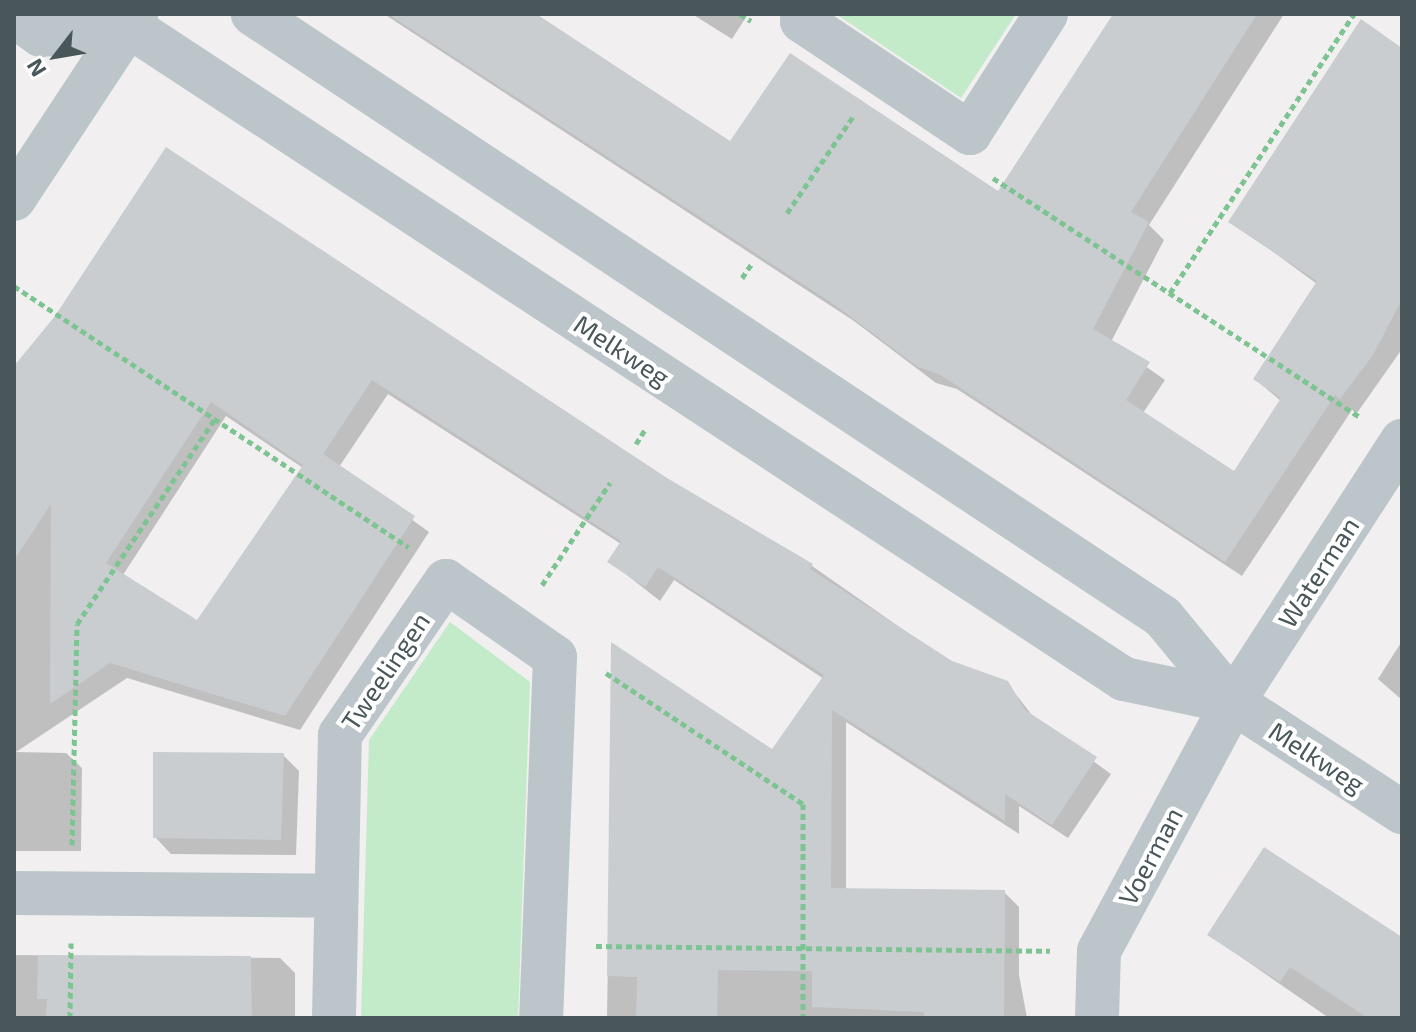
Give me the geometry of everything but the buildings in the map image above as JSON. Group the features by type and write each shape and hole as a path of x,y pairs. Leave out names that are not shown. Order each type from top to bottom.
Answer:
{"street":[{"name":"Melkweg","path":"253,14 1163,617 1233,702 1402,812"},
{"path":"806,14 802,21 970,133 1046,14"},
{"path":"14,16 41,35 132,20"},
{"name":"Melkweg","path":"132,20 1124,679 1233,702"},
{"path":"14,199 132,20"},
{"name":"Waterman","path":"1233,702 1401,442"},
{"path":"446,581 555,657 541,1018"},
{"name":"Tweelingen","path":"334,1018 334,896 340,735 446,581"},
{"name":"Voerman","path":"1097,1018 1099,951 1233,702"},
{"path":"14,893 334,896"}],"path":[{"path":"1170,293 1354,14"},
{"path":"787,213 881,76"},
{"path":"970,133 980,169 1401,442"},
{"path":"14,286 442,568 446,581"},
{"path":"70,1018 77,624 214,420"},
{"path":"513,629 610,483"},
{"path":"555,657 566,646 803,804 803,1018"},
{"path":"544,945 1099,951"}],"green space":[{"path":"836,14 1016,14 961,98"},
{"path":"450,622 530,682 518,1018 361,1018 369,740"}]}
